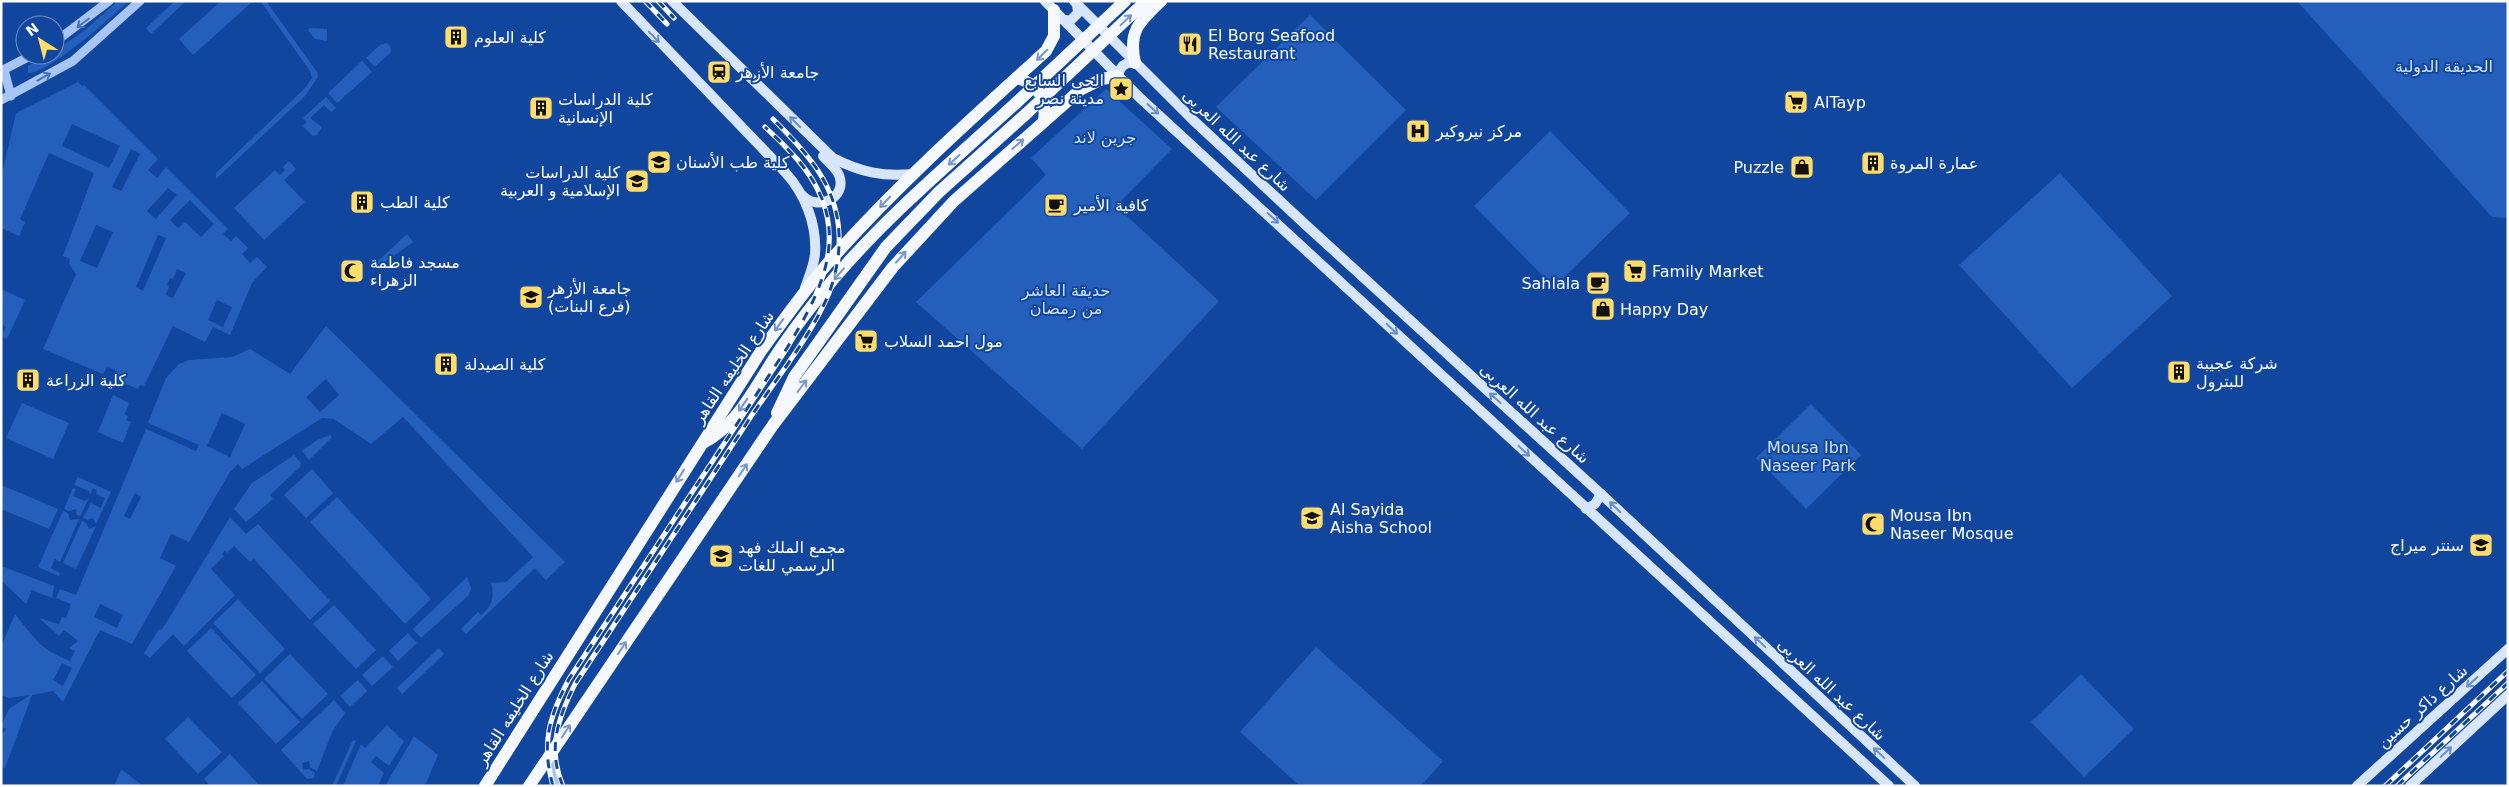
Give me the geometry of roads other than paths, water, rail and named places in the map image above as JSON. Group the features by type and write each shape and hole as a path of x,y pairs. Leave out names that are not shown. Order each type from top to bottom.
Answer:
{"main road":[{"path":"621,1 785,172 800,192 811,202 821,203 834,197 840,184 838,171 815,148 808,136"},
{"path":"672,1 808,136 833,158 852,168 886,175 913,174"},
{"path":"700,445 718,434 734,419 798,324 858,252 908,202 1125,1"},
{"path":"773,425 784,395 794,376 886,247 939,192 1027,114 1146,1"},
{"path":"529,786 773,425 910,246 959,196 1087,86 1102,78 1118,76 1121,66 1125,63 1135,63 1132,42 1135,29 1142,19 1161,1"},
{"path":"1054,10 1070,21 1078,13 1075,2"},
{"name":"شارع عبد الله العربى","path":"1075,2 1135,63 1308,227 1601,494 1915,786"},
{"name":"شارع عبد الله العربى","path":"1054,10 1118,76 1616,537 1889,786"},
{"name":"شارع الخليفه القاهر","path":"485,786 761,350 849,240 913,174 1050,47 1054,30 1054,10"},
{"path":"1017,78 1030,83 1040,93 1045,106 1044,121"},
{"path":"800,192 810,216 815,249 815,256 804,294"},
{"path":"1586,509 1595,504 1601,494"},
{"path":"1616,537 1621,526 1630,522"},
{"name":"شارع ذاكر حسين","path":"2357,786 2508,649"},
{"path":"2410,786 2508,695"}],"street":[{"path":"65,34 109,1"},
{"path":"1,100 73,61 140,1"},
{"path":"11,96 3,70 15,64"},
{"path":"550,756 553,771 560,786"}],"railway":[{"path":"645,1 667,24"},
{"path":"658,1 674,18"},
{"path":"563,786 558,772 555,746 560,721 575,684 802,342 822,309 829,293 839,249 837,216 832,200 818,170 773,119"},
{"path":"553,786 549,771 549,731 556,706 569,679 787,348 813,301 822,277 828,254 829,231 825,207 815,183 797,159 765,127"},
{"path":"2385,786 2508,671"},
{"path":"2397,786 2508,683"}],"place":[{"name":"كلية العلوم","path":"456,37"},
{"name":"El Borg Seafood Restaurant","path":"1190,44"},
{"name":"جامعة الأزهر","path":"719,72"},
{"name":"الحى السابع مدينة نصر","path":"1121,89"},
{"name":"AlTayp","path":"1796,102"},
{"name":"كلية الدراسات الإنسانية","path":"541,108"},
{"name":"مركز نيروكير","path":"1418,131"},
{"name":"كلية طب الأسنان","path":"659,162"},
{"name":"عمارة المروة","path":"1873,163"},
{"name":"Puzzle","path":"1802,167"},
{"name":"كلية الدراسات الإسلامية و العربية","path":"637,181"},
{"name":"كلية الطب","path":"362,202"},
{"name":"كافية الأمير","path":"1056,205"},
{"name":"مسجد فاطمة الزهراء","path":"352,271"},
{"name":"Family Market","path":"1635,271"},
{"name":"Sahlala","path":"1598,283"},
{"name":"جامعة الأزهر (فرع البنات)","path":"531,297"},
{"name":"Happy Day","path":"1603,309"},
{"name":"مول احمد السلاب","path":"866,341"},
{"name":"كلية الصيدلة","path":"446,364"},
{"name":"شركة عجيبة للبترول","path":"2179,372"},
{"name":"كلية الزراعة","path":"28,380"},
{"name":"Al Sayida Aisha School","path":"1312,518"},
{"name":"Mousa Ibn Naseer Mosque","path":"1873,524"},
{"name":"سنتر ميراج","path":"2481,545"},
{"name":"مجمع الملك فهد الرسمي للغات","path":"721,556"}],"park label":[{"name":"الحديقة الدولية","path":"2444,66"},
{"name":"جرين لاند","path":"1105,137"},
{"name":"حديقة العاشر من رمضان","path":"1066,299"},
{"name":"Mousa Ibn Naseer Park","path":"1808,456"}]}
